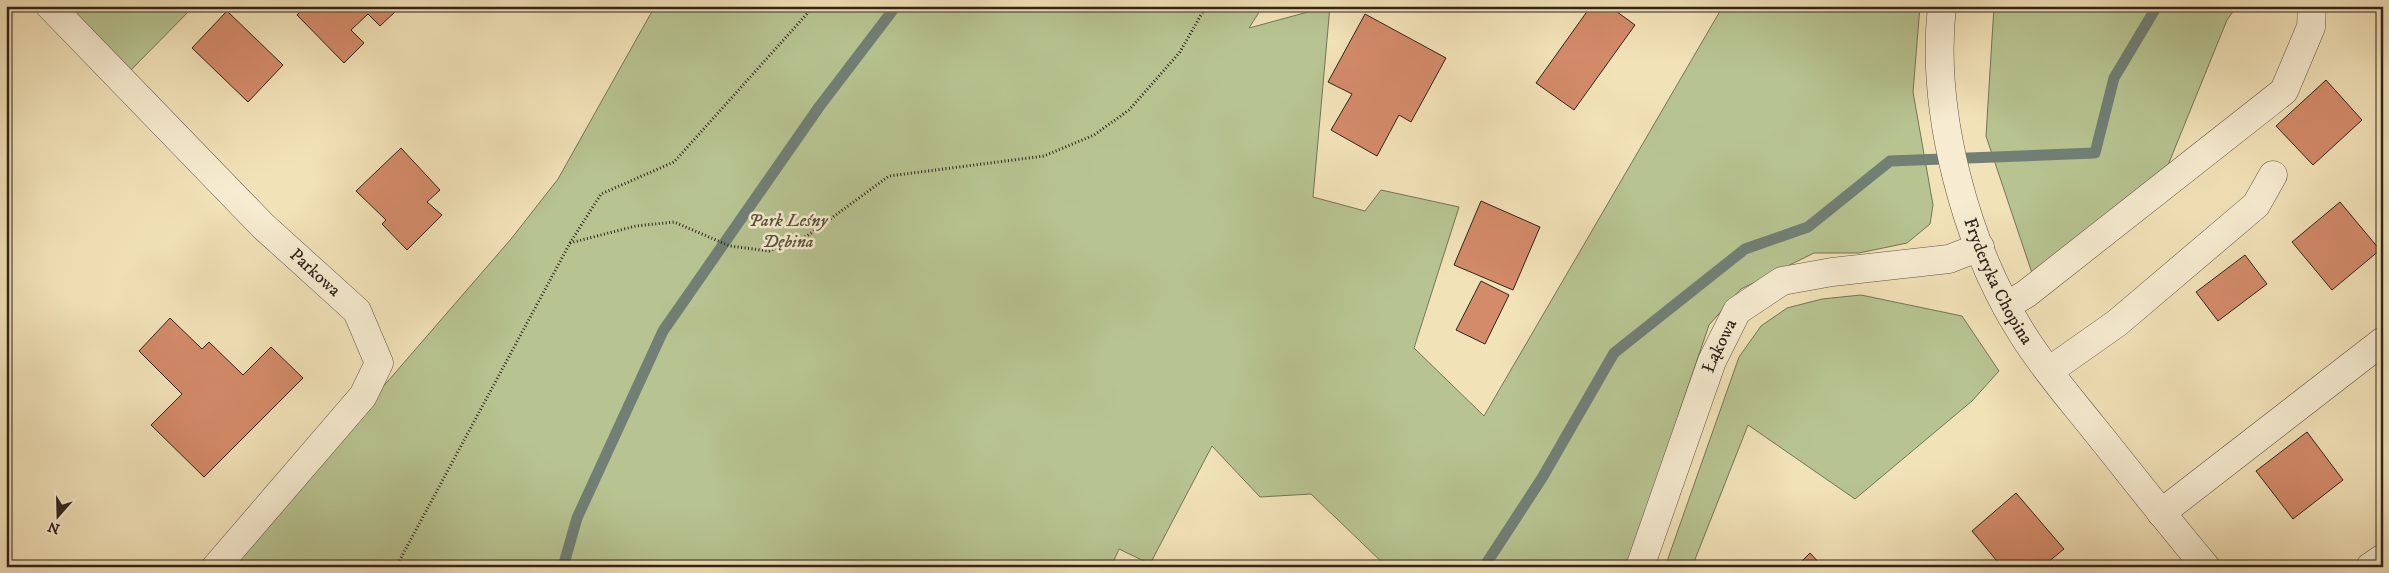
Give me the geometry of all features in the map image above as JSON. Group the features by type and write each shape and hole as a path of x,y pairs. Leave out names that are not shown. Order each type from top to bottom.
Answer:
{"street":[{"name":"Parkowa","path":"50,6 263,226 357,311 379,363 364,396 216,567"},
{"name":"Fryderyka Chopina","path":"1942,6 1940,82 1955,175 1980,247 2006,306 2023,336 2049,371 2161,514 2206,567"},
{"path":"2006,306 2026,294 2284,91 2311,27 2312,6"},
{"path":"2049,371 2117,323 2256,205 2273,175"},
{"name":"Łąkowa","path":"1640,567 1712,361 1737,311 1782,282 1832,272 1948,259 1980,247"},
{"path":"2161,514 2383,341"},
{"path":"2370,567 2383,558"}],"path":[{"path":"396,567 570,243 601,194 674,162 814,6"},
{"path":"570,243 636,226 674,222 730,246 770,251 807,236 889,176 1044,156 1094,135 1129,110 1180,52 1206,6"}],"green space":[{"path":"69,6 194,6 128,73"},
{"name":"Park Leśny Dębina","path":"655,6 1263,6 1249,28 1330,6 1313,197 1365,211 1381,190 1459,207 1414,348 1484,416 1723,6 1920,6 1913,92 1933,205 1930,224 1907,243 1859,253 1814,253 1741,289 1709,325 1678,416 1631,567 1387,567 1311,494 1260,497 1212,446 1150,564 1119,549 1111,567 227,567 511,239 558,179"},
{"path":"1994,6 2237,6 2227,20 2166,170 2034,279 1986,136"},
{"path":"1861,295 1962,316 1999,371 1972,401 1855,499 1748,425 1692,567 1665,567 1739,357 1761,326 1787,308 1822,299"}],"building":[{"path":"305,6 392,6 396,11 380,26 368,14 351,30 364,43 344,63 297,15"},
{"path":"1591,6 1609,6 1635,25 1574,110 1536,83"},
{"path":"227,11 283,65 248,102 192,48"},
{"path":"1365,14 1446,58 1411,122 1399,115 1377,156 1331,130 1352,94 1328,82"},
{"path":"2326,80 2362,120 2313,165 2276,126"},
{"path":"401,148 440,190 427,202 442,215 407,250 382,224 386,220 356,191"},
{"path":"1481,201 1540,227 1513,290 1454,265"},
{"path":"2340,202 2380,250 2332,290 2292,242"},
{"path":"2245,255 2267,284 2218,321 2196,292"},
{"path":"1481,281 1509,295 1485,344 1456,330"},
{"path":"170,318 202,349 209,342 243,375 271,347 303,378 204,477 151,425 182,394 139,351"},
{"path":"2307,432 2343,480 2293,519 2256,471"},
{"path":"2016,493 2064,549 2042,567 2002,567 1972,531"},
{"path":"1810,553 1823,567 1796,567"}],"waterway":[{"path":"563,567 577,518 663,331 819,107 896,6"},
{"path":"1484,567 1542,478 1614,353 1745,249 1808,227 1890,161 2095,153 2114,78 2157,6"}]}
